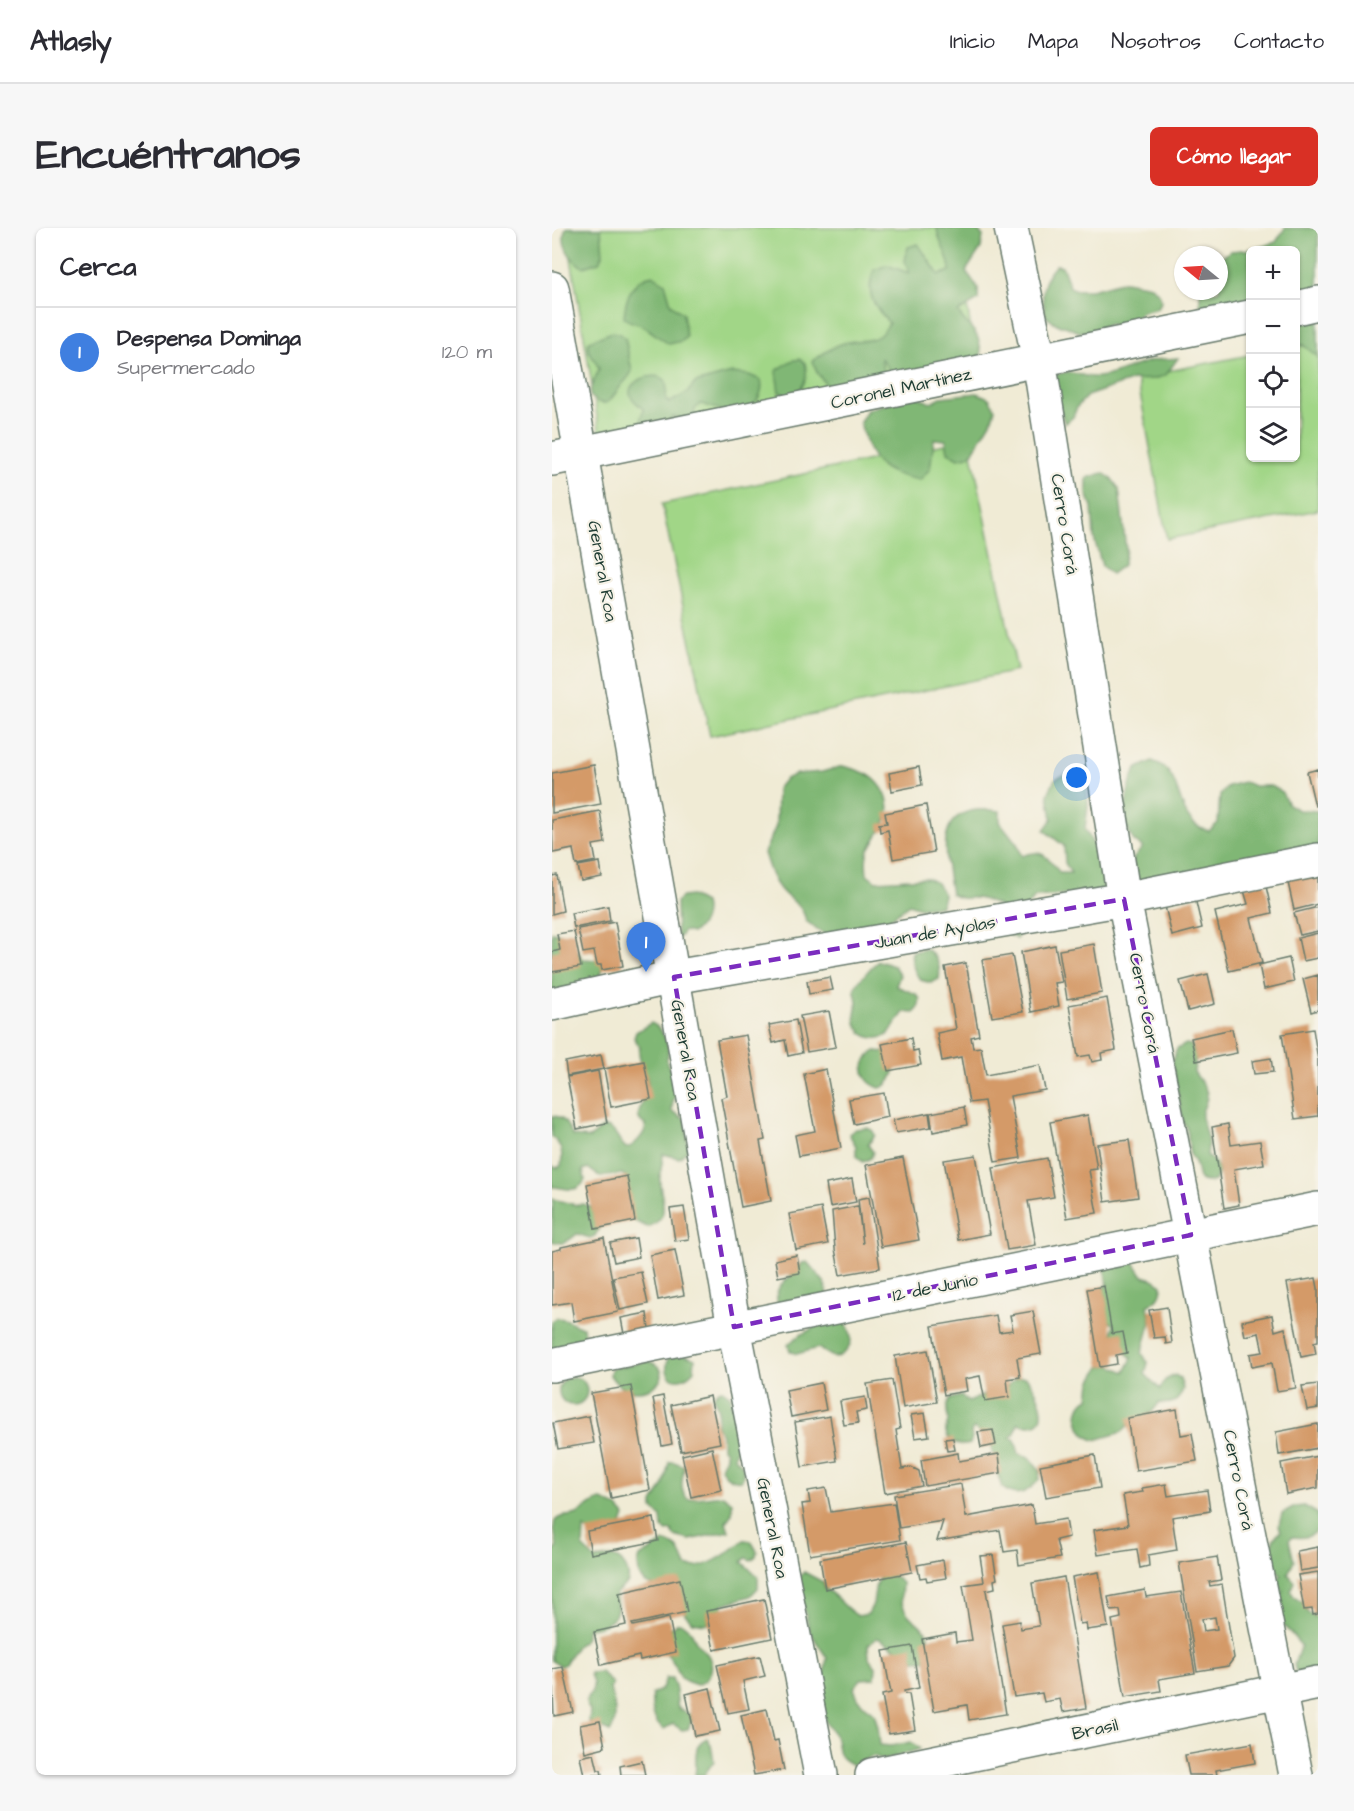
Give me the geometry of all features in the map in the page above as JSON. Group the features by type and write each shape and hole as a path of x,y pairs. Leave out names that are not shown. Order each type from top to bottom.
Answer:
{"street":[{"name":"Cerro Corá","path":"1011,228 1039,360 1124,899 1296,1775"},
{"name":"General Roa","path":"552,288 567,456 674,977 734,1327 821,1775"},
{"path":"1300,307 1318,303"},
{"name":"Coronel Martínez","path":"567,456 1246,318"},
{"name":"Juan de Ayolas","path":"552,1004 674,977 1124,899 1318,860"},
{"name":"12 de Junio","path":"552,1365 1318,1209"},
{"name":"Brasil","path":"872,1775 1318,1683"}],"highlighted area":[{"path":"1124,899 1191,1235 734,1327 674,977"}],"green space":[{"path":"566,228 954,228 976,359 601,440"},
{"path":"566,228 601,228 603,255 599,262 583,267 570,256 564,239"},
{"path":"937,228 975,228 983,236 981,248 966,271 978,288 978,300 958,312 976,334 981,354 968,370 896,379 881,358 884,375 834,394 817,373 813,361 837,345 874,339 884,331 889,323 872,299 871,278 874,270 887,265 909,273 905,261 908,247 918,244 939,275 950,271"},
{"path":"1285,228 1318,228 1318,289 1300,293 1300,246 1263,246 1276,242"},
{"path":"1246,250 1246,316 1220,319 1200,305 1200,300 1228,300 1228,253"},
{"path":"1056,265 1062,266 1070,287 1076,290 1091,290 1125,281 1151,286 1160,295 1161,302 1158,308 1142,312 1126,325 1109,324 1090,331 1079,332 1060,326 1046,317 1043,303 1043,289 1047,277"},
{"path":"653,275 665,283 671,304 683,314 686,337 682,341 669,344 643,326 624,318 631,290 640,280"},
{"path":"1318,321 1318,357 1300,344 1300,324"},
{"path":"612,332 625,338 632,371 611,400 600,403 590,396 599,369 589,352 588,345 589,341"},
{"path":"1318,343 1318,510 1167,539 1137,377 1246,356 1246,462 1300,462 1300,346"},
{"path":"1178,358 1166,375 1155,379 1133,380 1087,396 1077,407 1073,417 1065,424 1049,379 1069,372 1091,377 1106,376 1154,360"},
{"path":"800,359 805,363 806,368 804,383 798,392 789,397 779,392 776,371 791,361"},
{"path":"732,373 749,375 761,380 761,392 758,398 745,411 733,413 700,404 695,409 693,419 673,417 664,428 641,425 644,410 632,398 630,391 636,382 648,377 661,377 665,380 666,399 669,403 687,393 695,383"},
{"path":"977,393 989,398 995,409 991,422 971,455 959,458 948,452 946,440 934,439 930,469 920,480 885,469 878,463 868,447 860,422 867,410 915,395 930,403 941,397"},
{"path":"969,439 1017,671 710,736 662,504"},
{"path":"1103,473 1112,479 1119,489 1126,550 1123,565 1111,574 1102,566 1094,538 1092,507 1087,493 1087,478"},
{"path":"1152,761 1163,767 1171,776 1189,818 1197,826 1209,831 1218,823 1220,795 1228,786 1244,782 1254,786 1271,786 1281,791 1288,804 1298,810 1318,811 1318,861 1135,888 1133,859 1143,847 1134,841 1128,830 1126,803 1136,769"},
{"path":"843,766 865,773 874,779 882,788 889,805 886,821 867,854 867,874 876,881 927,878 937,883 944,895 941,906 920,908 909,904 890,919 886,932 826,935 806,921 799,906 780,889 772,876 764,853 776,826 777,789 785,779 796,774 822,772"},
{"path":"1079,773 1087,782 1088,806 1085,829 1103,862 1103,892 1035,897 1027,908 1023,928 1016,939 1004,931 999,906 981,899 961,898 951,894 946,860 948,831 953,820 963,813 979,810 1000,811 1000,822 1017,844 1022,856 1040,854 1048,858 1060,873 1071,873 1065,863 1064,846 1044,830 1052,819 1048,794 1055,779 1066,774"},
{"path":"691,896 704,903 703,920 696,930 692,933 684,931 677,940 676,902 682,897"},
{"path":"552,932 570,941 582,959 598,960 604,967 595,987 552,991"},
{"path":"926,949 935,958 939,970 939,979 931,983 919,978 912,959 912,952"},
{"path":"879,961 894,966 900,975 896,986 916,994 920,999 918,1009 914,1013 904,1012 888,1035 871,1038 858,1028 856,1023 855,990 862,978"},
{"path":"651,1023 658,1028 666,1040 668,1056 666,1061 677,1085 672,1111 686,1120 688,1150 679,1158 663,1154 660,1185 663,1212 656,1223 647,1227 632,1220 627,1177 622,1174 600,1177 588,1168 583,1170 585,1180 582,1185 575,1189 552,1187 552,1166 556,1168 561,1166 562,1158 560,1147 552,1137 552,1116 563,1120 573,1136 589,1138 601,1129 609,1128 626,1148 636,1142 642,1136 646,1125 641,1122 638,1114 647,1093 648,1081 640,1059 640,1047 634,1038 636,1032"},
{"path":"1186,1044 1191,1045 1196,1056 1194,1072 1203,1084 1207,1096 1202,1115 1207,1139 1207,1155 1219,1171 1215,1181 1200,1180 1190,1154 1188,1134 1183,1122 1172,1061 1177,1049"},
{"path":"875,1051 886,1052 895,1069 892,1078 880,1088 869,1081 864,1071 866,1060"},
{"path":"867,1128 875,1135 868,1145 873,1152 871,1158 863,1162 856,1156 856,1146 849,1134 856,1129"},
{"path":"553,1199 576,1205 584,1204 594,1209 600,1226 595,1236 590,1238 577,1234 563,1243 552,1241"},
{"path":"1131,1258 1143,1276 1162,1285 1158,1298 1148,1306 1151,1321 1142,1353 1148,1363 1145,1374 1160,1389 1165,1380 1175,1375 1180,1378 1183,1389 1174,1402 1159,1403 1152,1412 1130,1423 1122,1432 1095,1440 1084,1433 1078,1421 1080,1408 1089,1398 1091,1382 1100,1367 1110,1365 1125,1372 1132,1358 1122,1350 1112,1334 1114,1324 1104,1319 1101,1291 1108,1284 1104,1269"},
{"path":"807,1262 825,1283 828,1295 778,1304 778,1291 781,1286 802,1263"},
{"path":"556,1318 565,1319 583,1327 585,1342 552,1359 552,1321"},
{"path":"833,1319 846,1323 849,1329 850,1344 841,1355 835,1358 818,1348 797,1354 790,1351 788,1345 798,1337"},
{"path":"685,1355 695,1359 694,1370 683,1378 673,1378 667,1371 669,1357"},
{"path":"649,1361 659,1368 662,1375 659,1382 652,1388 642,1391 630,1390 619,1385 610,1375 611,1369"},
{"path":"573,1377 583,1381 587,1391 583,1401 573,1405 563,1401 559,1391 563,1381"},
{"path":"1017,1377 1026,1377 1036,1392 1042,1410 1038,1423 1030,1425 1018,1423 1011,1437 1015,1440 1019,1454 1029,1457 1040,1470 1039,1480 1031,1488 1017,1494 1002,1487 988,1436 978,1432 975,1428 971,1431 970,1444 959,1444 949,1439 946,1430 947,1406 950,1399 961,1396 969,1402 1006,1387"},
{"path":"721,1389 731,1396 731,1406 736,1413 736,1428 740,1442 734,1457 743,1467 742,1480 729,1478 721,1467 726,1451 722,1447 722,1435 717,1425 718,1408 713,1397"},
{"path":"669,1462 684,1466 682,1488 688,1499 723,1495 732,1502 732,1513 726,1522 729,1531 690,1540 674,1536 672,1530 667,1531 662,1528 661,1517 653,1509 653,1503 664,1484"},
{"path":"602,1500 617,1507 625,1516 619,1533 593,1534 584,1528 583,1548 595,1559 610,1557 618,1559 626,1569 628,1582 616,1593 617,1608 614,1618 602,1625 588,1628 585,1639 576,1646 565,1664 560,1666 552,1661 552,1552 557,1549 554,1524 560,1517 577,1514"},
{"path":"1304,1506 1318,1514 1318,1529 1310,1536 1292,1537 1289,1540 1294,1561 1288,1574 1295,1582 1291,1591 1294,1597 1303,1603 1308,1613 1318,1618 1318,1689 1297,1676 1294,1665 1301,1645 1283,1626 1277,1597 1283,1591 1277,1584 1282,1575 1274,1566 1271,1553 1273,1540 1281,1531 1279,1526 1282,1514 1295,1507"},
{"path":"744,1540 751,1541 757,1551 756,1556 751,1560 746,1558 742,1562 758,1577 758,1588 750,1596 723,1604 720,1616 705,1624 693,1622 683,1609 658,1587 646,1583 639,1575 640,1557 664,1542 677,1548 686,1566 693,1567 717,1559"},
{"path":"804,1572 823,1582 825,1589 858,1616 868,1614 873,1604 876,1583 883,1575 894,1576 902,1583 902,1603 906,1611 926,1632 928,1639 924,1661 911,1658 877,1638 868,1645 869,1658 876,1667 875,1678 861,1679 854,1688 861,1703 874,1713 880,1745 891,1746 911,1742 920,1749 884,1760 874,1756 853,1765 840,1756 835,1735 827,1724 822,1708 827,1658 810,1632 797,1580"},
{"path":"678,1623 688,1627 710,1659 709,1676 697,1685 684,1680 679,1675 675,1664 665,1651 668,1630"},
{"path":"601,1672 613,1685 610,1689 615,1717 610,1732 589,1722 590,1710 586,1702 593,1688 590,1673"},
{"path":"666,1678 672,1678 676,1688 678,1708 689,1714 692,1719 688,1729 682,1730 673,1724 664,1729 655,1719 652,1694 662,1689"},
{"path":"707,1738 714,1761 704,1775 695,1775 697,1749"}],"building":[{"path":"594,765 601,804 552,813 552,773"},
{"path":"919,767 922,785 892,791 889,773"},
{"path":"1318,769 1318,805 1315,806 1307,772"},
{"path":"926,805 934,852 893,859 888,830 880,832 879,824 887,823 885,813"},
{"path":"600,811 605,843 593,845 596,861 576,865 573,849 553,853 552,820"},
{"path":"600,862 602,877 581,881 578,866"},
{"path":"1318,870 1318,904 1294,910 1287,878"},
{"path":"557,875 563,911 552,914 552,876"},
{"path":"1265,882 1272,913 1251,918 1262,963 1229,971 1215,912 1248,904 1243,887"},
{"path":"1195,898 1202,928 1172,936 1165,906"},
{"path":"608,906 610,921 574,928 571,913"},
{"path":"1318,907 1318,931 1300,935 1294,913"},
{"path":"615,922 623,966 602,970 601,965 597,965 594,951 583,953 578,929"},
{"path":"574,931 581,967 552,972 552,952 560,950 557,934"},
{"path":"1318,933 1318,958 1303,961 1298,938"},
{"path":"1094,944 1102,993 1067,999 1059,950"},
{"path":"1055,945 1062,982 1055,983 1059,1006 1031,1012 1021,952"},
{"path":"1012,955 1023,1012 992,1017 982,960"},
{"path":"1289,958 1294,982 1264,989 1259,965"},
{"path":"966,963 979,1035 971,1037 973,1048 981,1047 986,1075 1040,1065 1045,1090 1010,1096 1021,1158 995,1162 984,1101 969,1103 961,1057 942,1061 937,1033 956,1029 945,967"},
{"path":"1208,974 1215,1004 1188,1011 1180,981"},
{"path":"1318,975 1318,1010 1311,1012 1303,979"},
{"path":"830,977 833,990 809,994 807,981"},
{"path":"1107,998 1116,1050 1101,1053 1102,1060 1092,1062 1090,1055 1078,1057 1069,1005"},
{"path":"829,1011 836,1047 807,1052 800,1016"},
{"path":"796,1020 802,1053 788,1056 785,1040 773,1043 769,1025"},
{"path":"1232,1029 1237,1053 1196,1061 1191,1038"},
{"path":"1313,1029 1318,1060 1318,1116 1295,1119 1282,1034"},
{"path":"746,1035 765,1140 760,1141 771,1201 741,1207 721,1098 727,1096 717,1040"},
{"path":"911,1038 913,1051 918,1050 921,1065 888,1071 882,1044"},
{"path":"601,1055 604,1069 567,1076 565,1062"},
{"path":"1271,1058 1273,1072 1254,1074 1252,1061"},
{"path":"644,1061 651,1099 611,1107 604,1069"},
{"path":"826,1069 841,1148 799,1156 795,1135 815,1131 804,1074"},
{"path":"598,1071 607,1123 577,1129 567,1077"},
{"path":"884,1093 888,1117 854,1124 849,1099"},
{"path":"964,1107 967,1125 933,1132 930,1113"},
{"path":"929,1113 931,1127 896,1133 893,1120"},
{"path":"1088,1115 1097,1169 1089,1170 1097,1213 1067,1218 1050,1122"},
{"path":"1228,1124 1231,1145 1260,1141 1264,1164 1234,1169 1239,1205 1224,1208 1212,1127"},
{"path":"1129,1140 1138,1197 1105,1202 1097,1144"},
{"path":"976,1155 990,1234 958,1240 944,1160"},
{"path":"903,1158 919,1240 881,1247 866,1165"},
{"path":"1047,1158 1054,1197 1028,1201 1036,1245 1007,1250 993,1168"},
{"path":"627,1176 635,1221 595,1229 587,1184"},
{"path":"852,1179 856,1202 830,1207 826,1184"},
{"path":"869,1197 880,1268 840,1275 832,1211 858,1206 863,1244 858,1199"},
{"path":"684,1207 689,1239 675,1241 670,1209"},
{"path":"821,1208 828,1244 796,1250 789,1214"},
{"path":"604,1238 618,1312 574,1321 571,1302 552,1305 552,1251"},
{"path":"636,1238 639,1257 614,1262 610,1243"},
{"path":"675,1250 684,1295 658,1300 650,1255"},
{"path":"797,1255 800,1273 778,1277 775,1260"},
{"path":"641,1272 648,1304 620,1310 613,1277"},
{"path":"1316,1278 1318,1341 1314,1342 1316,1354 1301,1357 1287,1283"},
{"path":"1104,1286 1112,1334 1123,1332 1127,1353 1116,1355 1117,1364 1100,1367 1087,1289"},
{"path":"1167,1307 1172,1343 1166,1344 1165,1337 1154,1338 1149,1310"},
{"path":"1033,1311 1041,1354 1017,1358 1020,1377 1007,1379 1009,1397 985,1401 980,1376 965,1379 967,1391 944,1395 932,1326 996,1315 999,1332 1013,1330 1010,1315"},
{"path":"647,1313 649,1329 624,1334 621,1318"},
{"path":"1272,1315 1275,1331 1285,1328 1296,1388 1277,1391 1272,1363 1252,1367 1250,1354 1263,1352 1259,1333 1245,1336 1242,1321"},
{"path":"928,1350 937,1402 903,1408 895,1356"},
{"path":"892,1380 900,1429 896,1430 902,1469 911,1467 919,1471 922,1486 885,1493 867,1384"},
{"path":"821,1383 826,1410 791,1417 786,1390"},
{"path":"1318,1384 1318,1408 1307,1410 1302,1386"},
{"path":"631,1386 650,1490 611,1498 591,1393"},
{"path":"663,1396 672,1444 662,1446 653,1398"},
{"path":"710,1396 720,1443 681,1451 671,1405"},
{"path":"865,1397 867,1410 856,1412 858,1423 844,1425 840,1401"},
{"path":"1177,1409 1181,1435 1192,1433 1197,1461 1136,1471 1127,1418"},
{"path":"925,1413 929,1436 915,1438 911,1415"},
{"path":"589,1416 594,1443 558,1449 553,1423"},
{"path":"830,1416 837,1461 802,1467 795,1422"},
{"path":"1318,1424 1318,1448 1279,1455 1276,1432"},
{"path":"993,1430 996,1445 981,1448 978,1432"},
{"path":"953,1438 955,1450 947,1451 945,1439"},
{"path":"712,1448 721,1490 691,1497 682,1455"},
{"path":"958,1453 959,1461 999,1454 1001,1473 925,1486 921,1460"},
{"path":"1095,1455 1100,1488 1046,1497 1040,1465"},
{"path":"1318,1456 1318,1488 1286,1494 1281,1463"},
{"path":"961,1484 966,1517 1032,1505 1035,1524 1066,1519 1069,1537 1056,1540 1060,1558 1019,1565 1017,1550 1004,1552 1000,1530 937,1541 943,1521 899,1528 894,1495"},
{"path":"1166,1484 1168,1496 1207,1490 1210,1511 1172,1517 1177,1550 1148,1555 1149,1566 1140,1568 1137,1549 1098,1555 1094,1530 1128,1525 1123,1495 1143,1492 1142,1488"},
{"path":"826,1488 831,1512 894,1503 900,1540 810,1555 802,1504 810,1503 808,1491"},
{"path":"654,1518 658,1541 591,1554 587,1531"},
{"path":"906,1542 912,1572 825,1589 820,1559"},
{"path":"1318,1547 1318,1568 1300,1571 1297,1551"},
{"path":"993,1555 997,1579 994,1580 995,1588 986,1590 1006,1714 969,1720 967,1705 934,1711 922,1639 955,1633 956,1642 972,1640 963,1585 984,1582 980,1556"},
{"path":"1217,1557 1221,1580 1209,1582 1210,1586 1222,1584 1234,1658 1228,1666 1197,1671 1179,1563","holes":["1215,1617 1217,1629 1204,1631 1202,1619"]},
{"path":"943,1560 946,1578 927,1581 926,1577 920,1578 917,1565"},
{"path":"1099,1572 1108,1627 1087,1630 1086,1623 1080,1624 1072,1577"},
{"path":"1318,1572 1318,1614 1313,1615 1312,1609 1304,1610 1298,1575"},
{"path":"1064,1577 1086,1708 1063,1712 1060,1699 1044,1702 1042,1693 1014,1697 1002,1624 1020,1621 1021,1629 1039,1626 1032,1583"},
{"path":"680,1579 687,1612 632,1624 633,1626 669,1618 676,1652 640,1660 639,1656 601,1665 594,1632 626,1625 619,1593"},
{"path":"1145,1590 1146,1597 1181,1592 1195,1673 1159,1679 1161,1691 1125,1697 1112,1620 1121,1618 1120,1610 1111,1611 1108,1597"},
{"path":"764,1599 772,1638 714,1650 706,1611"},
{"path":"912,1646 919,1688 904,1691 905,1694 909,1694 915,1730 889,1734 882,1695 891,1693 883,1651"},
{"path":"760,1656 765,1676 743,1681 749,1709 728,1713 717,1665"},
{"path":"563,1667 573,1712 554,1716 552,1669"},
{"path":"710,1688 720,1731 695,1736 686,1694"},
{"path":"767,1709 774,1741 778,1740 784,1770 754,1775 741,1715"},
{"path":"600,1721 605,1747 585,1752 580,1725"},
{"path":"1252,1743 1255,1763 1216,1770 1217,1775 1189,1775 1185,1755"},
{"path":"594,1754 598,1770 601,1770 602,1775 584,1775 580,1757"},
{"path":"642,1761 645,1775 621,1775 620,1766"}],"place":[{"name":"Despensa Dominga","path":"646,972"}]}
